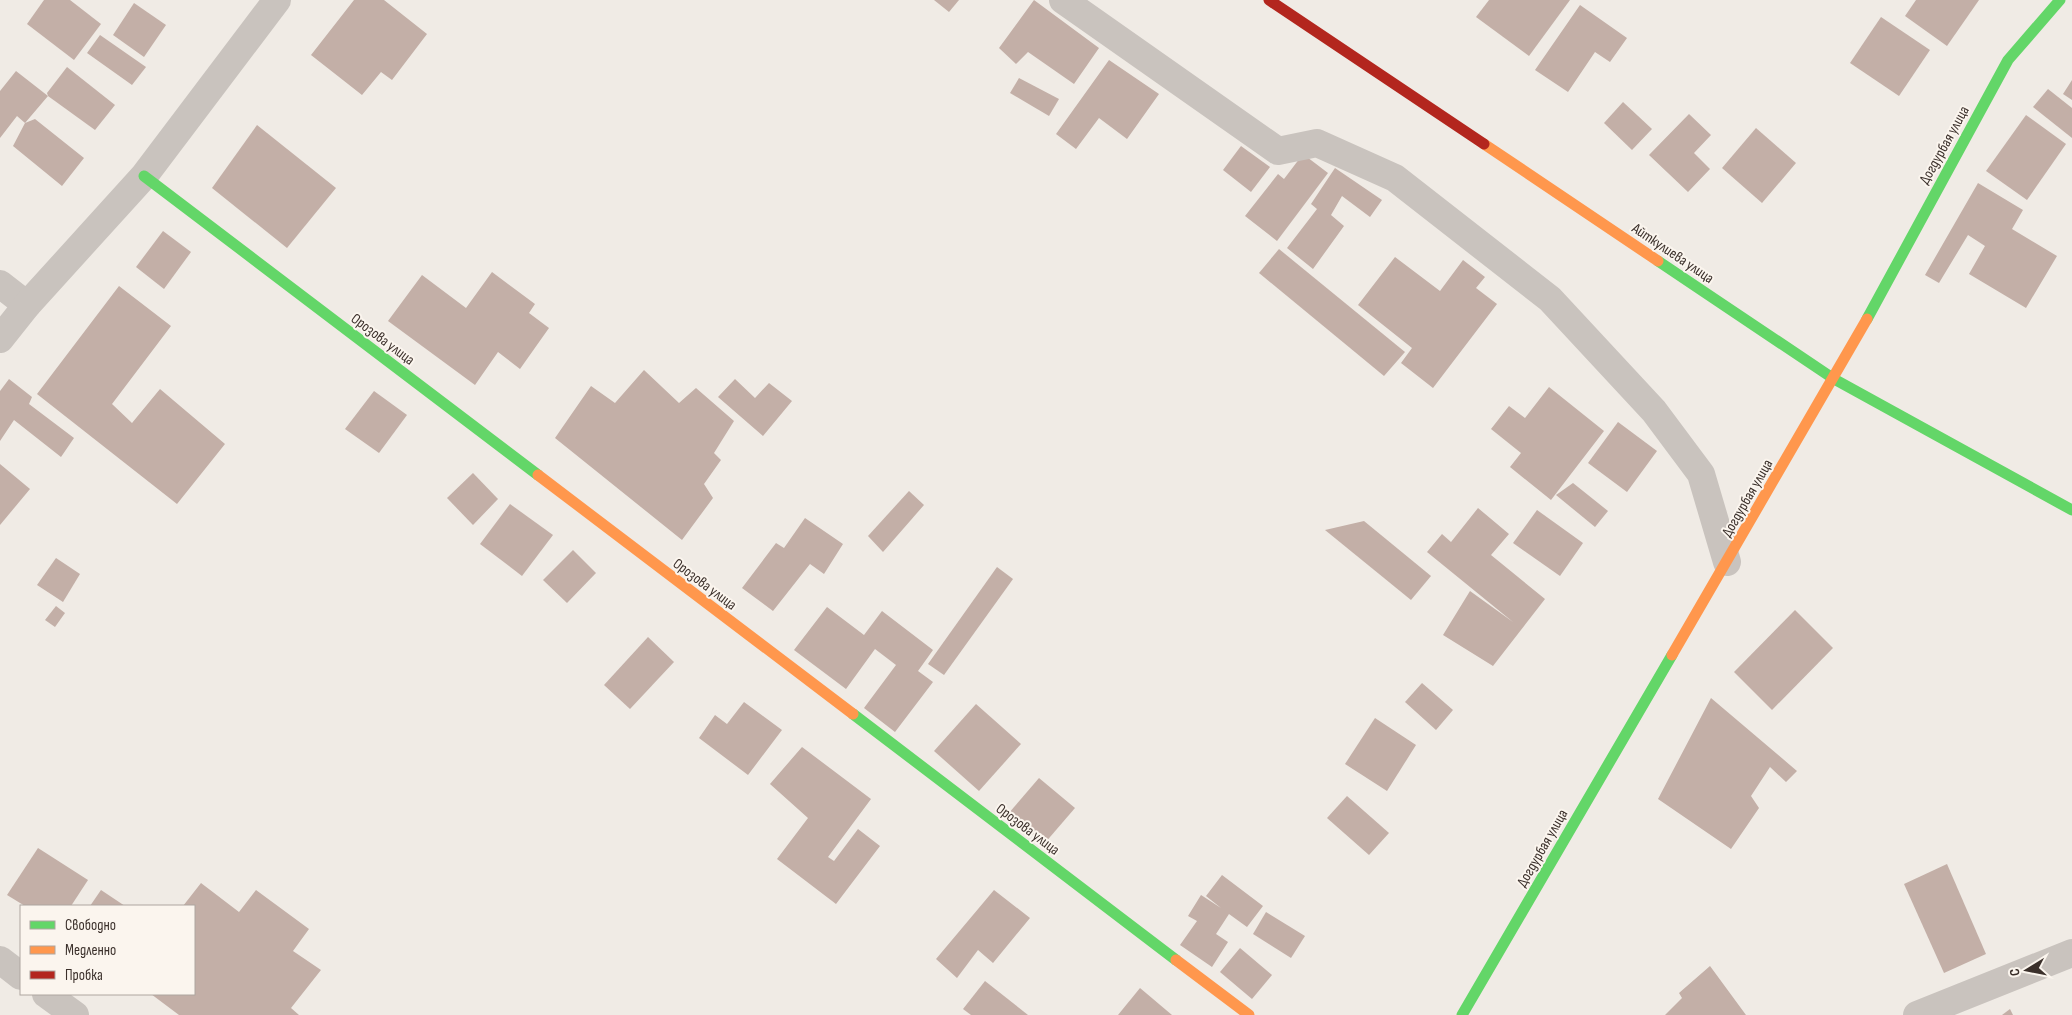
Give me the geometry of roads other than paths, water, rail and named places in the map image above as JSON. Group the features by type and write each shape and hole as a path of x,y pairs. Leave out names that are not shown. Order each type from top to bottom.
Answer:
{"street":[{"path":"0,340 27,305 144,176 277,0"},
{"path":"1063,0 1278,151 1317,143 1395,178 1550,299 1654,411 1701,474 1727,562"},
{"name":"Айткулиева улица","path":"1269,0 1834,379 2072,510"},
{"name":"Догдурбая улица","path":"1462,1015 1834,379 2008,60 2060,0"},
{"name":"Орозова улица","path":"144,176 1248,1015"},
{"path":"0,284 27,305"},
{"path":"1917,1015 2072,953"},
{"path":"0,960 20,975"},
{"path":"47,995 75,1015"}]}
